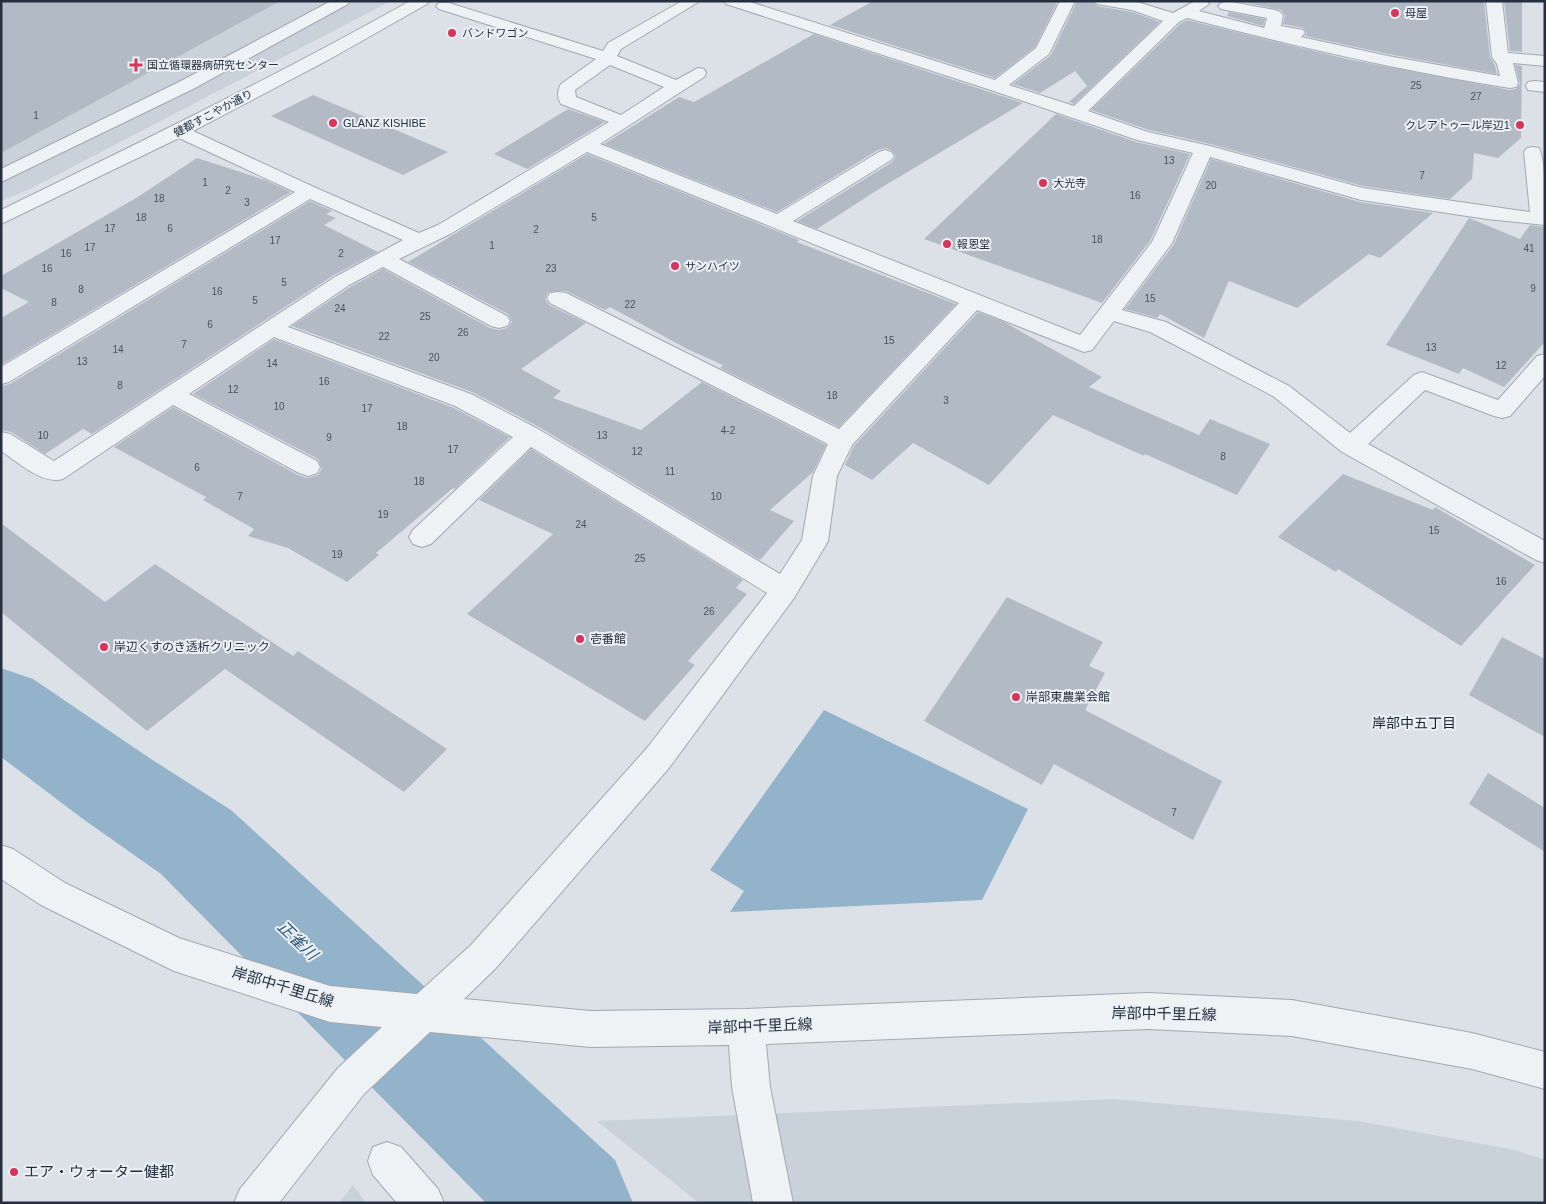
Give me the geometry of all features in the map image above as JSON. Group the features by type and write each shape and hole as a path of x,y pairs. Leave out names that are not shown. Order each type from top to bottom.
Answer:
{"street":[{"name":"健都すこやか通り","path":"1,218 179,131 324,56 422,1"},
{"path":"622,121 567,100 566,88 608,58 614,46 693,1"},
{"path":"731,1 776,8 1143,136 1204,150 1361,194 1487,213 1543,219 1533,152"},
{"path":"1102,1 1181,16 1435,72 1510,83 1505,64 1500,57 1494,1"},
{"path":"1077,113 1181,16 1206,1"},
{"path":"1216,1 1229,7 1275,15 1272,29 1372,48"},
{"path":"997,86 1043,51 1062,3"},
{"path":"1,176 187,85 340,4"},
{"path":"444,6 608,58 677,86"},
{"path":"373,14 392,19"},
{"path":"1500,57 1545,61"},
{"path":"1,440 54,473 342,281 419,240 446,229 586,145 698,73"},
{"path":"187,85 235,101"},
{"path":"179,131 309,192 419,240"},
{"path":"586,145 1084,345 1162,243 1204,150"},
{"path":"778,222 885,156"},
{"path":"1,377 309,192"},
{"path":"383,259 498,321"},
{"path":"558,298 842,441"},
{"path":"254,1203 356,1076 442,1010 483,957 658,758 784,590 815,541 825,476 842,441 974,300"},
{"path":"1109,313 1158,327 1281,391 1351,446 1545,553"},
{"path":"271,328 463,400 528,435 784,590"},
{"path":"1351,446 1422,380 1502,410 1545,361"},
{"path":"173,395 308,467"},
{"path":"422,537 528,435"},
{"name":"岸部中千里丘線","path":"1,860 53,894 174,954 330,1004 442,1010 591,1029 746,1027 1148,1011 1292,1018 1472,1051 1545,1071"},
{"path":"746,1027 751,1087 773,1203"},
{"path":"387,1161 424,1203"}],"shaded area":[{"name":"国立循環器病研究センター","path":"1,1 391,1 32,188 1,201"},
{"path":"1114,1099 1358,1121 1515,1150 1545,1160 1545,1203 699,1203 597,1121"},
{"path":"353,1185 366,1203 339,1203"}],"water":[{"path":"824,710 1028,809 982,900 730,912 744,891 710,870"}],"building":[{"path":"1,1 280,1 1,153"},
{"path":"873,1 1058,1 1035,47 995,78 830,25"},
{"path":"1077,1 1093,1 1097,6 1132,12 1160,22 1074,104 1069,102 1087,86 1075,71 1040,93 1013,84 1051,55"},
{"path":"1238,1 1484,1 1490,57 1495,65 1497,74 1388,54 1305,36 1307,33 1303,28 1283,24 1285,15 1281,10"},
{"path":"1504,1 1522,1 1522,52 1510,51"},
{"path":"1229,12 1265,19 1263,26 1227,16"},
{"path":"1187,20 1347,59 1510,90 1516,89 1520,84 1515,65 1522,66 1521,138 1498,158 1474,153 1472,179 1450,199 1363,186 1210,144 1149,130 1091,110 1180,24"},
{"path":"814,34 1023,103 879,189 817,229 797,221 892,162 896,156 892,151 886,148 878,150 777,212 604,144 679,97 694,102"},
{"name":"GLANZ KISHIBE","path":"313,95 448,152 403,175 271,116"},
{"path":"568,109 605,122 527,169 494,154"},
{"path":"1056,114 1136,142 1190,154 1150,241 1102,303 924,239"},
{"path":"587,154 799,240 797,242 956,304 839,427 720,368 723,365 689,350 610,307 605,310 566,291 548,292 545,299 549,305 586,323 521,369 561,391 553,398 641,430 702,382 826,445 813,472 770,510 794,521 760,560 539,427 472,392 292,326 350,287 383,269 490,328 499,330 507,328 512,322 508,314 408,262"},
{"path":"197,158 265,180 291,192 1,365 1,318 29,302 1,288 1,276 136,198"},
{"path":"1211,159 1360,202 1433,213 1380,258 1369,254 1297,308 1229,281 1204,338 1160,314 1157,318 1125,309 1174,244"},
{"path":"310,201 332,211 326,214 336,218 324,225 378,252 334,275 92,434 83,429 45,454 11,432 1,430 1,386 10,384"},
{"path":"1469,218 1520,239 1530,225 1545,227 1545,342 1504,387 1463,368 1459,374 1386,345"},
{"path":"978,312 1004,322 1102,377 1089,387 1199,435 1210,419 1270,444 1237,495 1053,415 989,485 913,443 872,480 845,465 854,446"},
{"path":"274,339 454,408 510,437 455,489 453,488 376,553 379,555 347,582 288,548 248,536 254,529 203,500 206,497 114,447 173,407 298,475 307,478 318,475 322,468 318,459 193,394"},
{"path":"531,449 743,580 736,588 747,594 688,661 695,665 645,721 467,614 553,534 479,500"},
{"path":"1343,474 1433,510 1435,507 1535,565 1461,646 1338,569 1336,572 1278,537"},
{"path":"1,523 105,602 155,564 293,656 298,651 447,749 404,792 225,669 147,731 1,612"},
{"name":"岸部東農業会館","path":"1007,597 1103,642 1089,666 1105,673 1085,710 1222,781 1193,840 1054,764 1042,785 924,721"},
{"path":"1502,637 1545,659 1545,737 1469,695"},
{"path":"1488,773 1545,808 1545,852 1469,804"}],"waterway":[{"name":"正雀川","path":"1,706 117,789 196,842 572,1203"}],"place":[{"name":"母屋","path":"1395,13"},
{"name":"バンドワゴン","path":"452,33"},
{"name":"国立循環器病研究センター","path":"136,65"},
{"name":"GLANZ KISHIBE","path":"333,123"},
{"name":"クレアトゥール岸辺1","path":"1520,125"},
{"name":"大光寺","path":"1043,183"},
{"name":"報恩堂","path":"947,244"},
{"name":"サンハイツ","path":"675,266"},
{"name":"壱番館","path":"580,639"},
{"name":"岸辺くすのき透析クリニック","path":"104,647"},
{"name":"岸部東農業会館","path":"1016,697"},
{"name":"エア・ウォーター健都","path":"14,1172"}],"district":[{"name":"岸部中五丁目","path":"1414,723"}]}
